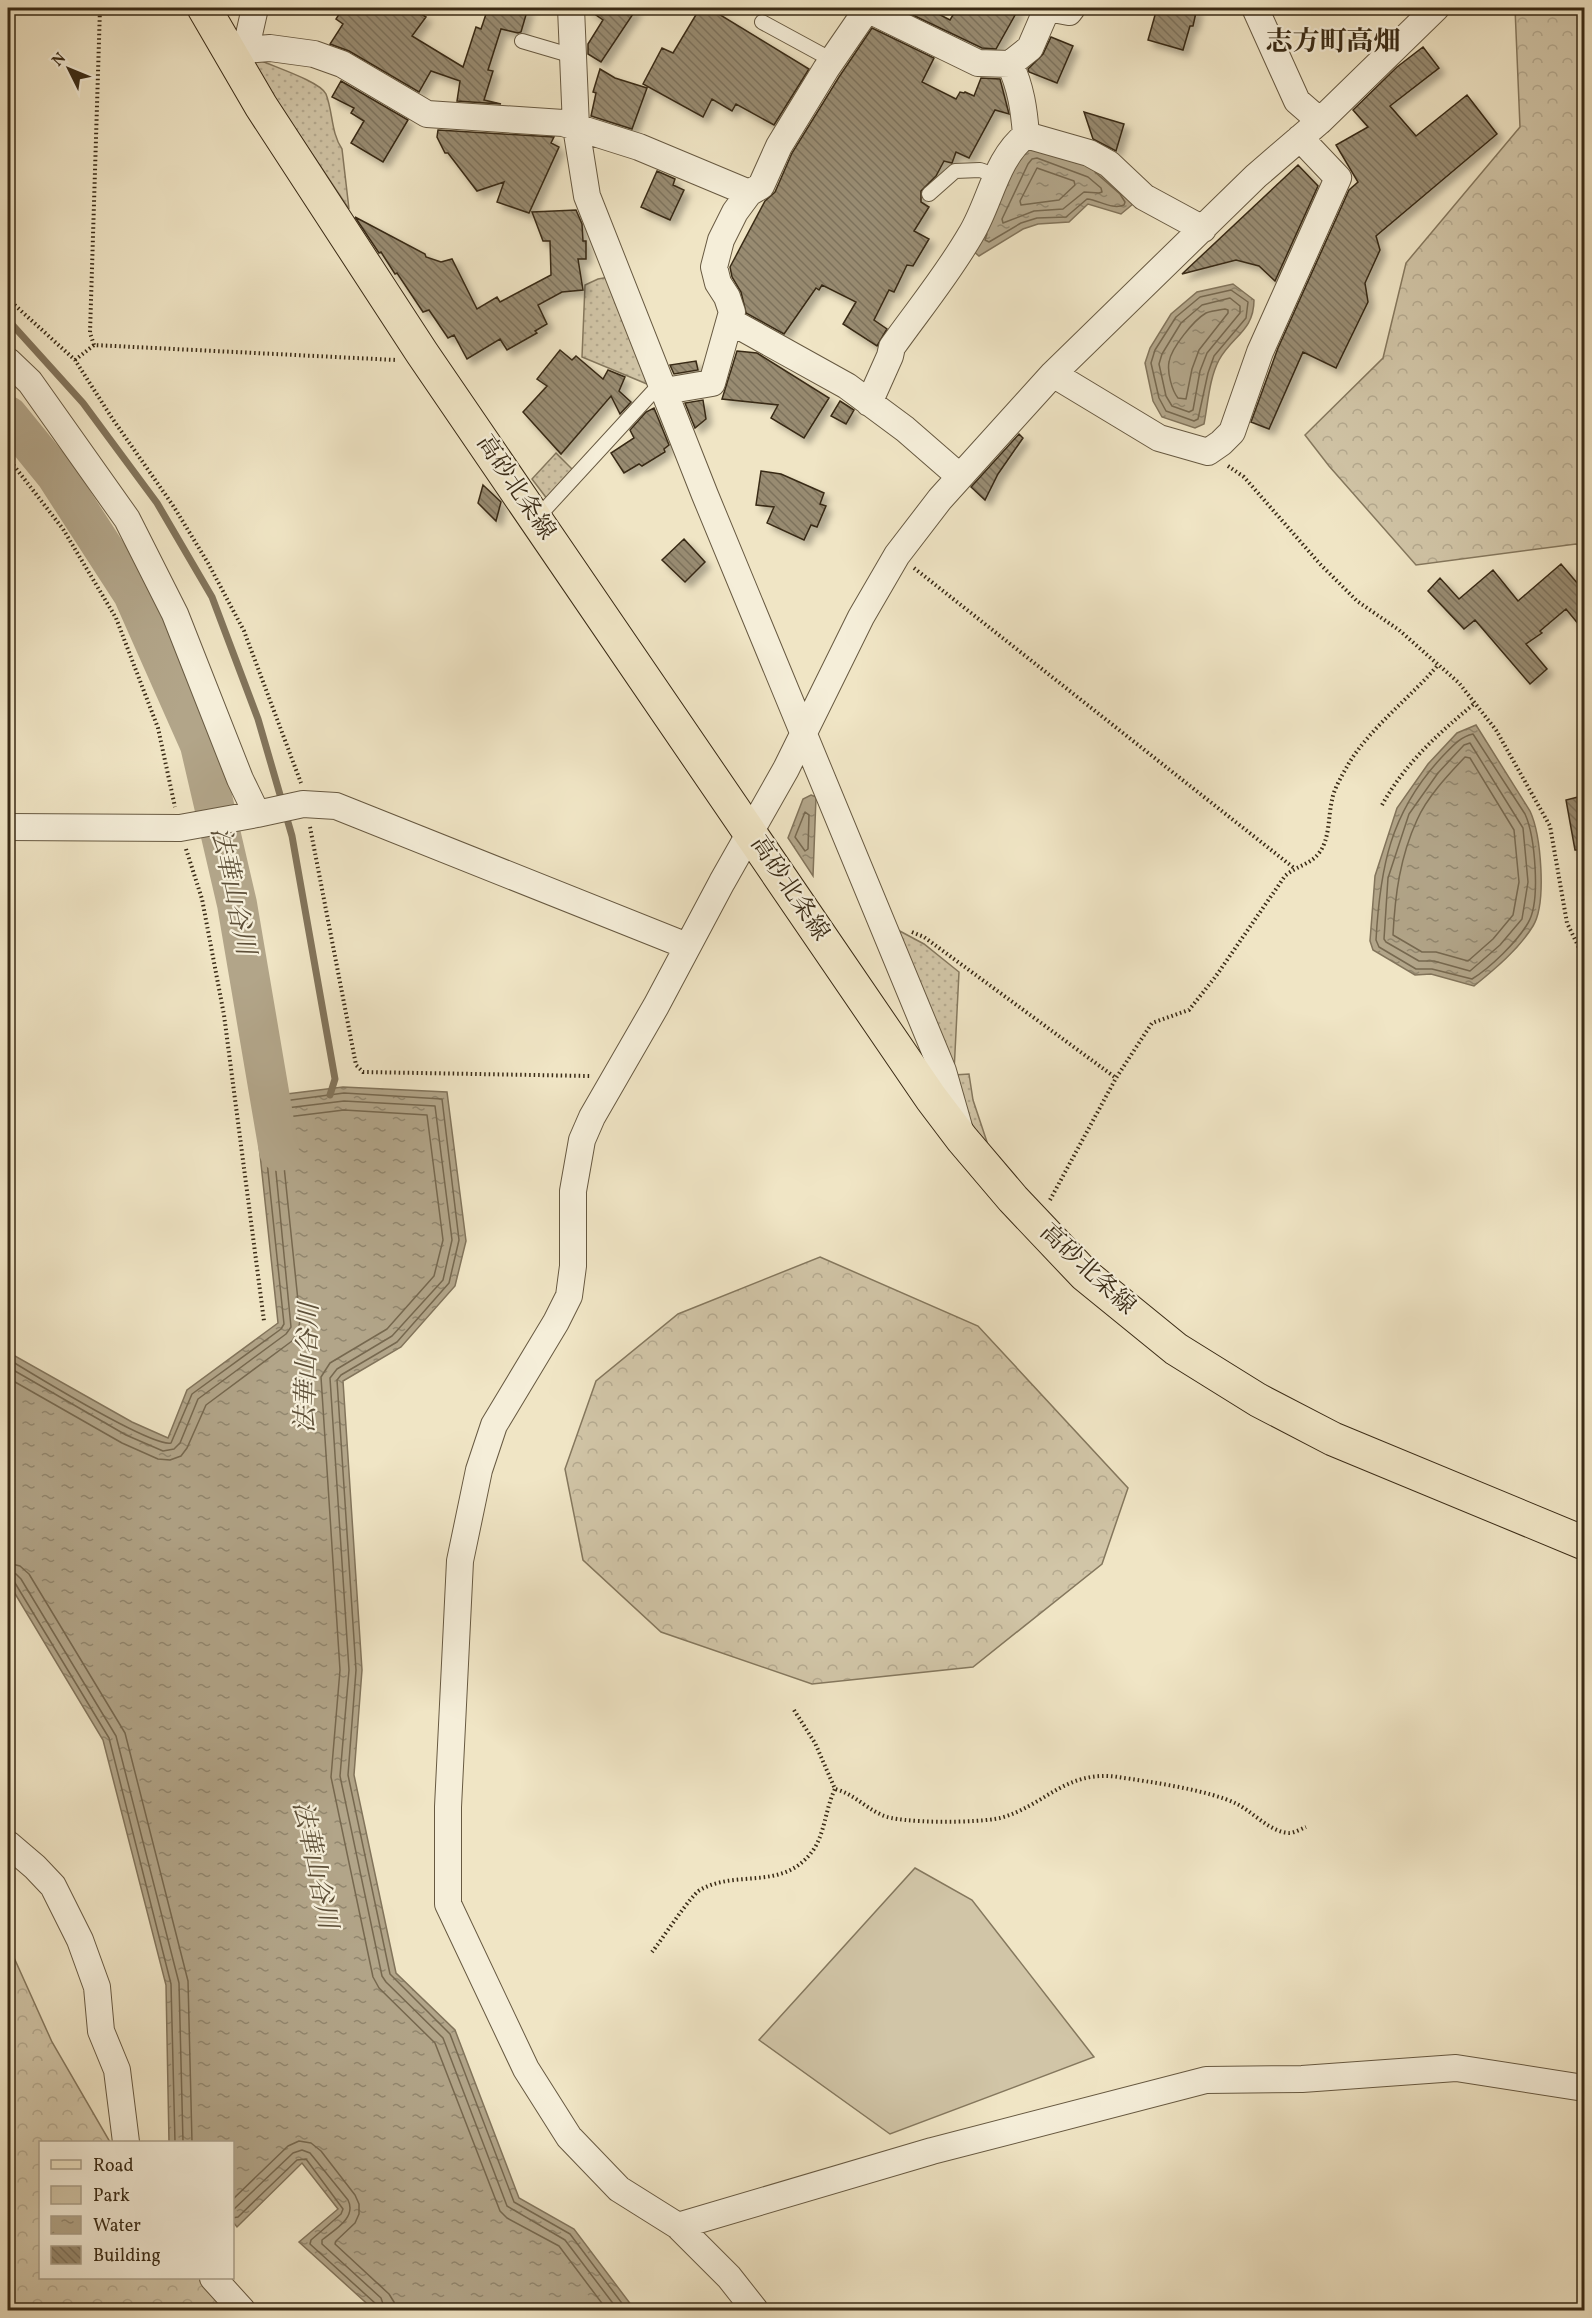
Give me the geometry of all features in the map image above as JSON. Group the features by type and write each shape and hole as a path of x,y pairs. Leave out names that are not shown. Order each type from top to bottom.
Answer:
{"main road":[{"name":"高砂北条線","path":"204,8 261,106 422,354 931,1098 962,1139 1037,1224 1085,1275 1176,1349 1258,1400 1333,1439 1584,1543"}],"street":[{"path":"229,51 248,39 255,8"},
{"path":"571,8 576,127 587,196 803,735 943,1071 962,1139"},
{"path":"663,387 711,383 732,312 727,297 718,283 714,267 721,240 735,212 749,194 761,186 779,146 867,8 978,63 1010,64 1030,48 1046,11 1053,9 1069,12 1072,8"},
{"path":"1255,8 1298,101 1320,121"},
{"path":"755,2310 729,2277 678,2226 619,2189 569,2137 526,2069 448,1904 448,1807 460,1561 478,1470 494,1425 556,1322 569,1296 573,1266 573,1191 582,1140 592,1117 656,1006 751,832 803,735 861,616 897,555 959,476 1053,374 1256,176 1320,121 1436,8"},
{"path":"229,51 270,48 314,54 342,64 427,114 563,123 639,147 749,194"},
{"path":"1010,64 1019,84 1024,105 1026,135"},
{"path":"869,403 891,356 892,347 951,268 973,231 998,176 1017,142 1026,135"},
{"path":"1026,135 1089,153 1109,164 1144,197 1203,229"},
{"path":"1053,374 1159,438 1208,452 1232,432 1260,352 1338,178 1300,138"},
{"path":"730,321 847,386 905,429 959,476"},
{"path":"8,362 30,382 127,519 175,614 240,779 265,813"},
{"path":"8,827 180,828 306,804 336,806 687,946"},
{"path":"8,1844 53,1886 80,1940 97,1987 101,2031 117,2070 126,2141"},
{"path":"678,2226 932,2151 1206,2079 1302,2079 1456,2068 1584,2088"},
{"path":"215,2279 242,2310"}],"lane":[{"path":"762,22 832,60"},
{"path":"522,41 573,56"},
{"path":"929,194 955,171 980,170 998,176"},
{"path":"536,519 663,387"}],"path":[{"path":"94,345 90,333 99,8"},
{"path":"8,300 75,360 174,507 244,631 306,804 356,1065 363,1072 615,1077"},
{"path":"75,360 94,345 401,360 422,354"},
{"path":"1208,452 1244,477 1320,564 1357,601 1399,630 1459,683 1496,730 1550,826 1567,923 1584,958"},
{"path":"8,458 63,529 116,618 158,728 180,828 202,899 224,1014 264,1321"},
{"path":"897,555 1294,867"},
{"path":"1037,1224 1116,1078 1152,1023 1189,1010 1216,976 1285,876 1294,867 1310,862 1320,852 1326,836 1332,798 1350,762 1375,731 1418,689 1438,664"},
{"path":"1382,805 1395,782 1412,761 1475,703"},
{"path":"880,920 924,937 1116,1078"},
{"path":"652,1952 698,1891 719,1883 740,1879 783,1875 799,1865 811,1853 820,1835 835,1789 815,1743 794,1710"},
{"path":"835,1789 850,1793 882,1815 895,1820 968,1821 1000,1818 1071,1782 1097,1775 1217,1796 1238,1805 1277,1829 1290,1833 1306,1827"}],"green space":[{"path":"1515,8 1584,8 1584,548 1576,544 1416,565 1329,466 1305,435 1383,358 1406,263 1520,127"},
{"path":"255,58 315,84 326,94 338,143 342,149 349,209 249,60"},
{"path":"609,277 649,381 647,384 582,357 585,285"},
{"path":"556,453 574,471 548,500 532,479"},
{"path":"896,929 924,944 959,972 954,1072"},
{"path":"969,1074 973,1100 994,1163 971,1131 954,1075"},
{"path":"820,1257 978,1326 1128,1488 1102,1564 973,1667 812,1684 661,1632 583,1560 565,1469 596,1381 678,1314"},
{"path":"915,1868 972,1900 1094,2057 890,2134 759,2040"},
{"path":"8,1949 11,1951 52,2042 109,2141 39,2141 39,2279 201,2279 224,2310 8,2310"}],"water":[{"path":"1027,146 1096,165 1133,204 1121,214 1088,204 1069,222 1038,224 1023,229 979,256 972,250 997,196"},
{"path":"1233,284 1254,300 1253,310 1246,326 1219,360 1211,383 1204,424 1195,428 1162,417 1153,401 1145,363 1150,348 1171,314 1197,292"},
{"path":"1476,725 1530,811 1537,836 1541,886 1540,902 1533,926 1514,951 1474,986 1431,974 1415,975 1373,950 1370,941 1375,876 1397,808 1428,764 1457,733"},
{"path":"811,795 816,797 813,876 788,838 803,799"},
{"path":"343,1087 447,1092 466,1241 455,1286 401,1347 343,1381 362,1670 354,1775 396,1973 455,2030 519,2198 574,2229 635,2310 374,2310 299,2242 338,2209 302,2163 237,2227 234,2223 234,2141 169,2141 166,1985 103,1740 8,1582 8,1352 132,1422 168,1438 187,1390 278,1323 254,1098"}],"building":[{"path":"343,8 412,8 426,17 412,36 463,67 476,27 481,29 488,8 528,8 521,32 501,29 488,70 493,71 484,100 501,104 457,101 460,81 431,71 419,92 349,51 330,44 343,24 336,19"},
{"path":"586,8 637,8 601,62 588,54 588,44 603,20"},
{"path":"700,8 709,8 809,69 774,125 736,104 732,111 712,99 703,117 643,84 662,48 673,53"},
{"path":"898,8 927,8 950,20 957,8 1019,8 996,49 982,48"},
{"path":"1157,8 1197,8 1193,26 1190,26 1183,50 1148,40"},
{"path":"872,28 934,58 922,82 956,99 960,92 974,96 981,78 1000,79 1009,114 995,110 969,158 956,152 952,163 944,161 936,176 921,191 921,202 929,207 914,231 929,239 913,266 907,265 894,292 889,290 874,320 887,329 877,346 843,324 856,302 822,285 819,290 816,288 784,334 746,313 741,292 732,277 730,267 765,201 775,192 792,153"},
{"path":"1051,37 1073,46 1057,83 1029,72 1028,69 1043,54"},
{"path":"1423,47 1439,68 1390,106 1416,136 1467,95 1497,134 1376,236 1380,250 1365,283 1368,302 1336,368 1303,352 1269,429 1251,422 1278,348 1349,190 1358,182 1336,145 1368,127 1353,110 1397,67"},
{"path":"600,69 615,78 647,88 632,129 591,116 596,93 593,92"},
{"path":"341,81 408,120 383,162 351,143 364,121 351,113 354,108 332,97"},
{"path":"1084,112 1124,124 1116,151 1093,139"},
{"path":"438,130 554,137 551,143 559,147 529,213 497,202 504,182 477,191 448,153 445,153 437,137"},
{"path":"1298,165 1318,186 1275,281 1259,266 1236,260 1182,274"},
{"path":"657,171 675,179 673,185 684,190 670,220 641,207"},
{"path":"576,210 582,224 583,241 586,241 586,259 578,259 583,290 562,292 538,305 547,324 535,331 537,333 507,350 500,339 467,359 454,335 448,338 429,310 423,312 355,217 425,254 426,257 441,262 452,259 477,309 497,297 500,302 551,275 550,241 543,241 532,212"},
{"path":"560,350 572,360 576,356 603,379 608,370 625,377 619,391 631,402 620,414 611,396 561,454 523,412 547,386 537,379"},
{"path":"737,351 757,353 829,398 804,438 771,418 778,405 722,399"},
{"path":"696,361 698,370 674,374 670,365"},
{"path":"703,400 706,419 695,428 685,403"},
{"path":"840,401 854,410 846,424 831,416"},
{"path":"654,408 669,445 664,449 665,452 642,466 639,464 624,473 611,453 634,438 630,430 646,412"},
{"path":"1019,434 1023,438 998,474 985,500 971,487"},
{"path":"761,471 781,474 824,493 820,504 826,506 817,527 811,525 804,540 767,523 774,507 756,505"},
{"path":"483,485 501,502 496,521 478,503"},
{"path":"684,539 705,562 685,582 662,560"},
{"path":"1561,564 1584,591 1584,631 1566,609 1540,631 1542,633 1526,644 1547,669 1530,684 1475,620 1464,629 1428,591 1440,578 1459,599 1493,570 1518,601"},
{"path":"1582,796 1584,850 1575,850 1566,800"}],"waterway":[{"path":"8,320 83,403 157,503 212,597 258,719 292,836 335,1079 330,1095"},
{"name":"法華山谷川","path":"8,416 56,475 133,594 200,745 237,904 279,1151"}],"district":[{"name":"志方町高畑","path":"1333,43"}]}
